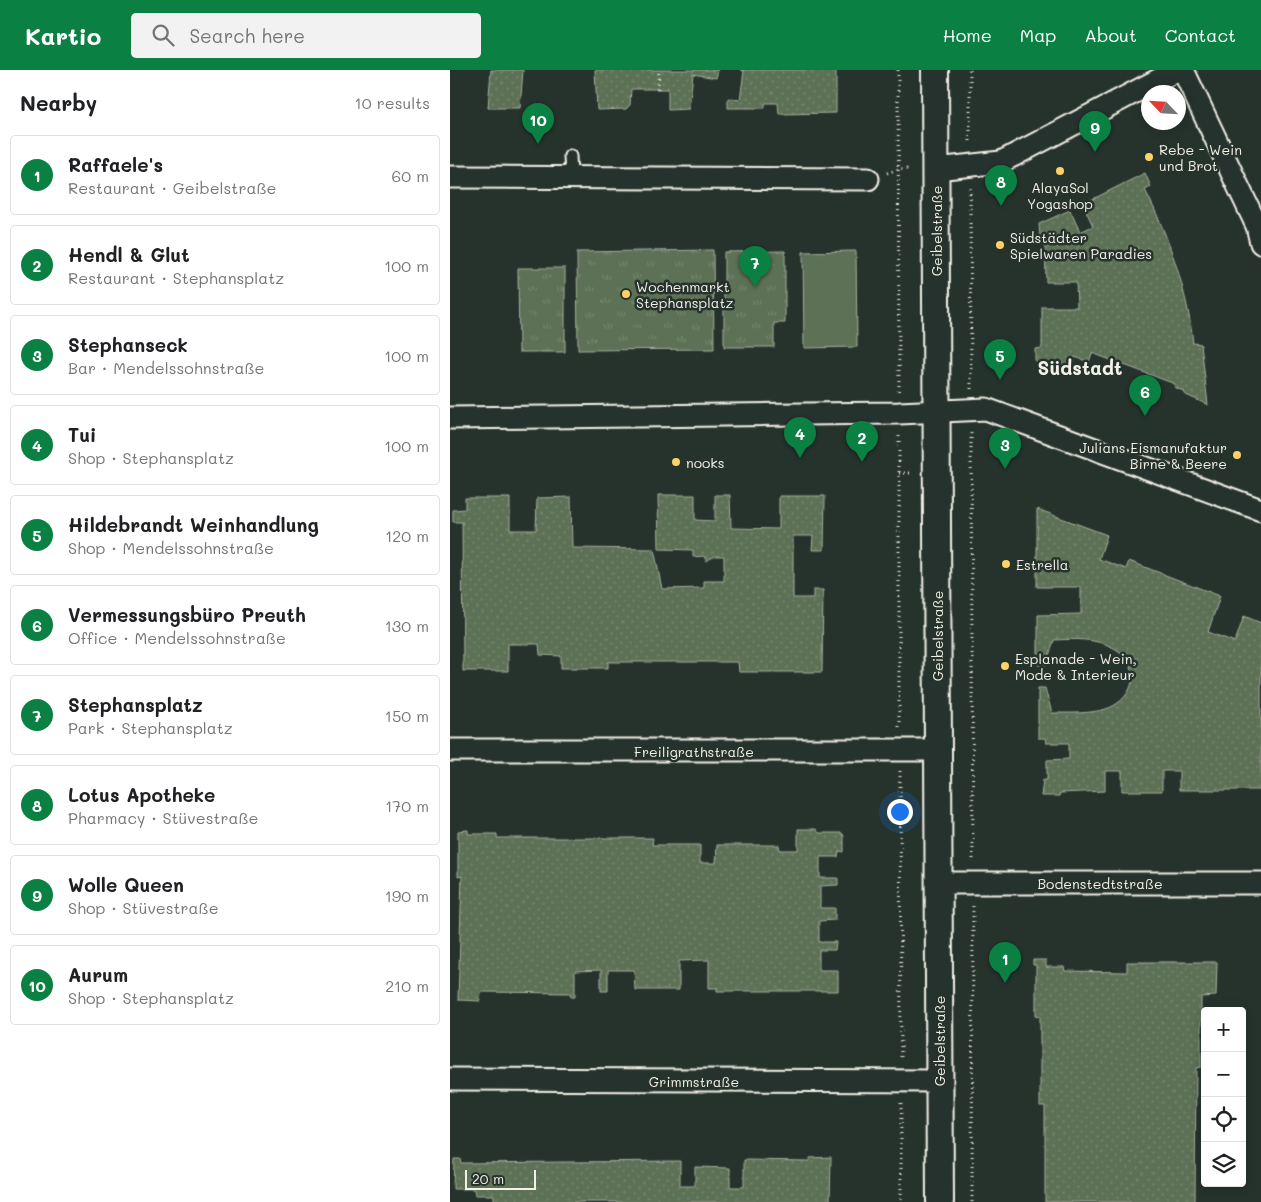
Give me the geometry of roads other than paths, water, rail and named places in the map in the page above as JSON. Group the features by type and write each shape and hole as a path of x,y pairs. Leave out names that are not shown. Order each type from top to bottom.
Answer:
{"street":[{"name":"Geibelstraße","path":"935,70 940,1202"},
{"path":"936,169 1001,162 1177,70"},
{"path":"1182,70 1257,226 1261,243"},
{"path":"450,178 571,166 868,179"},
{"path":"450,418 899,413 986,410 1261,510"},
{"name":"Freiligrathstraße","path":"450,750 938,750"},
{"name":"Bodenstedtstraße","path":"938,883 1261,883"},
{"name":"Grimmstraße","path":"450,1079 939,1081"}],"place":[{"name":"Aurum","path":"538,144"},
{"name":"Wolle Queen","path":"1095,152"},
{"name":"Rebe - Wein und Brot","path":"1149,157"},
{"name":"AlayaSol Yogashop","path":"1060,171"},
{"name":"Lotus Apotheke","path":"1001,206"},
{"name":"Südstädter Spielwaren Paradies","path":"1000,245"},
{"name":"Stephansplatz","path":"755,287"},
{"name":"Wochenmarkt Stephansplatz","path":"626,294"},
{"name":"Hildebrandt Weinhandlung","path":"1000,380"},
{"name":"Vermessungsbüro Preuth","path":"1145,416"},
{"name":"Julians Eismanufaktur Birne & Beere","path":"1237,455"},
{"name":"Tui","path":"800,458"},
{"name":"nooks","path":"676,462"},
{"name":"Hendl & Glut","path":"862,462"},
{"name":"Stephanseck","path":"1005,469"},
{"name":"Estrella","path":"1006,564"},
{"name":"Esplanade - Wein, Mode & Interieur","path":"1005,666"},
{"name":"Raffaele's","path":"1005,983"}],"district":[{"name":"Südstadt","path":"1080,367"}]}
